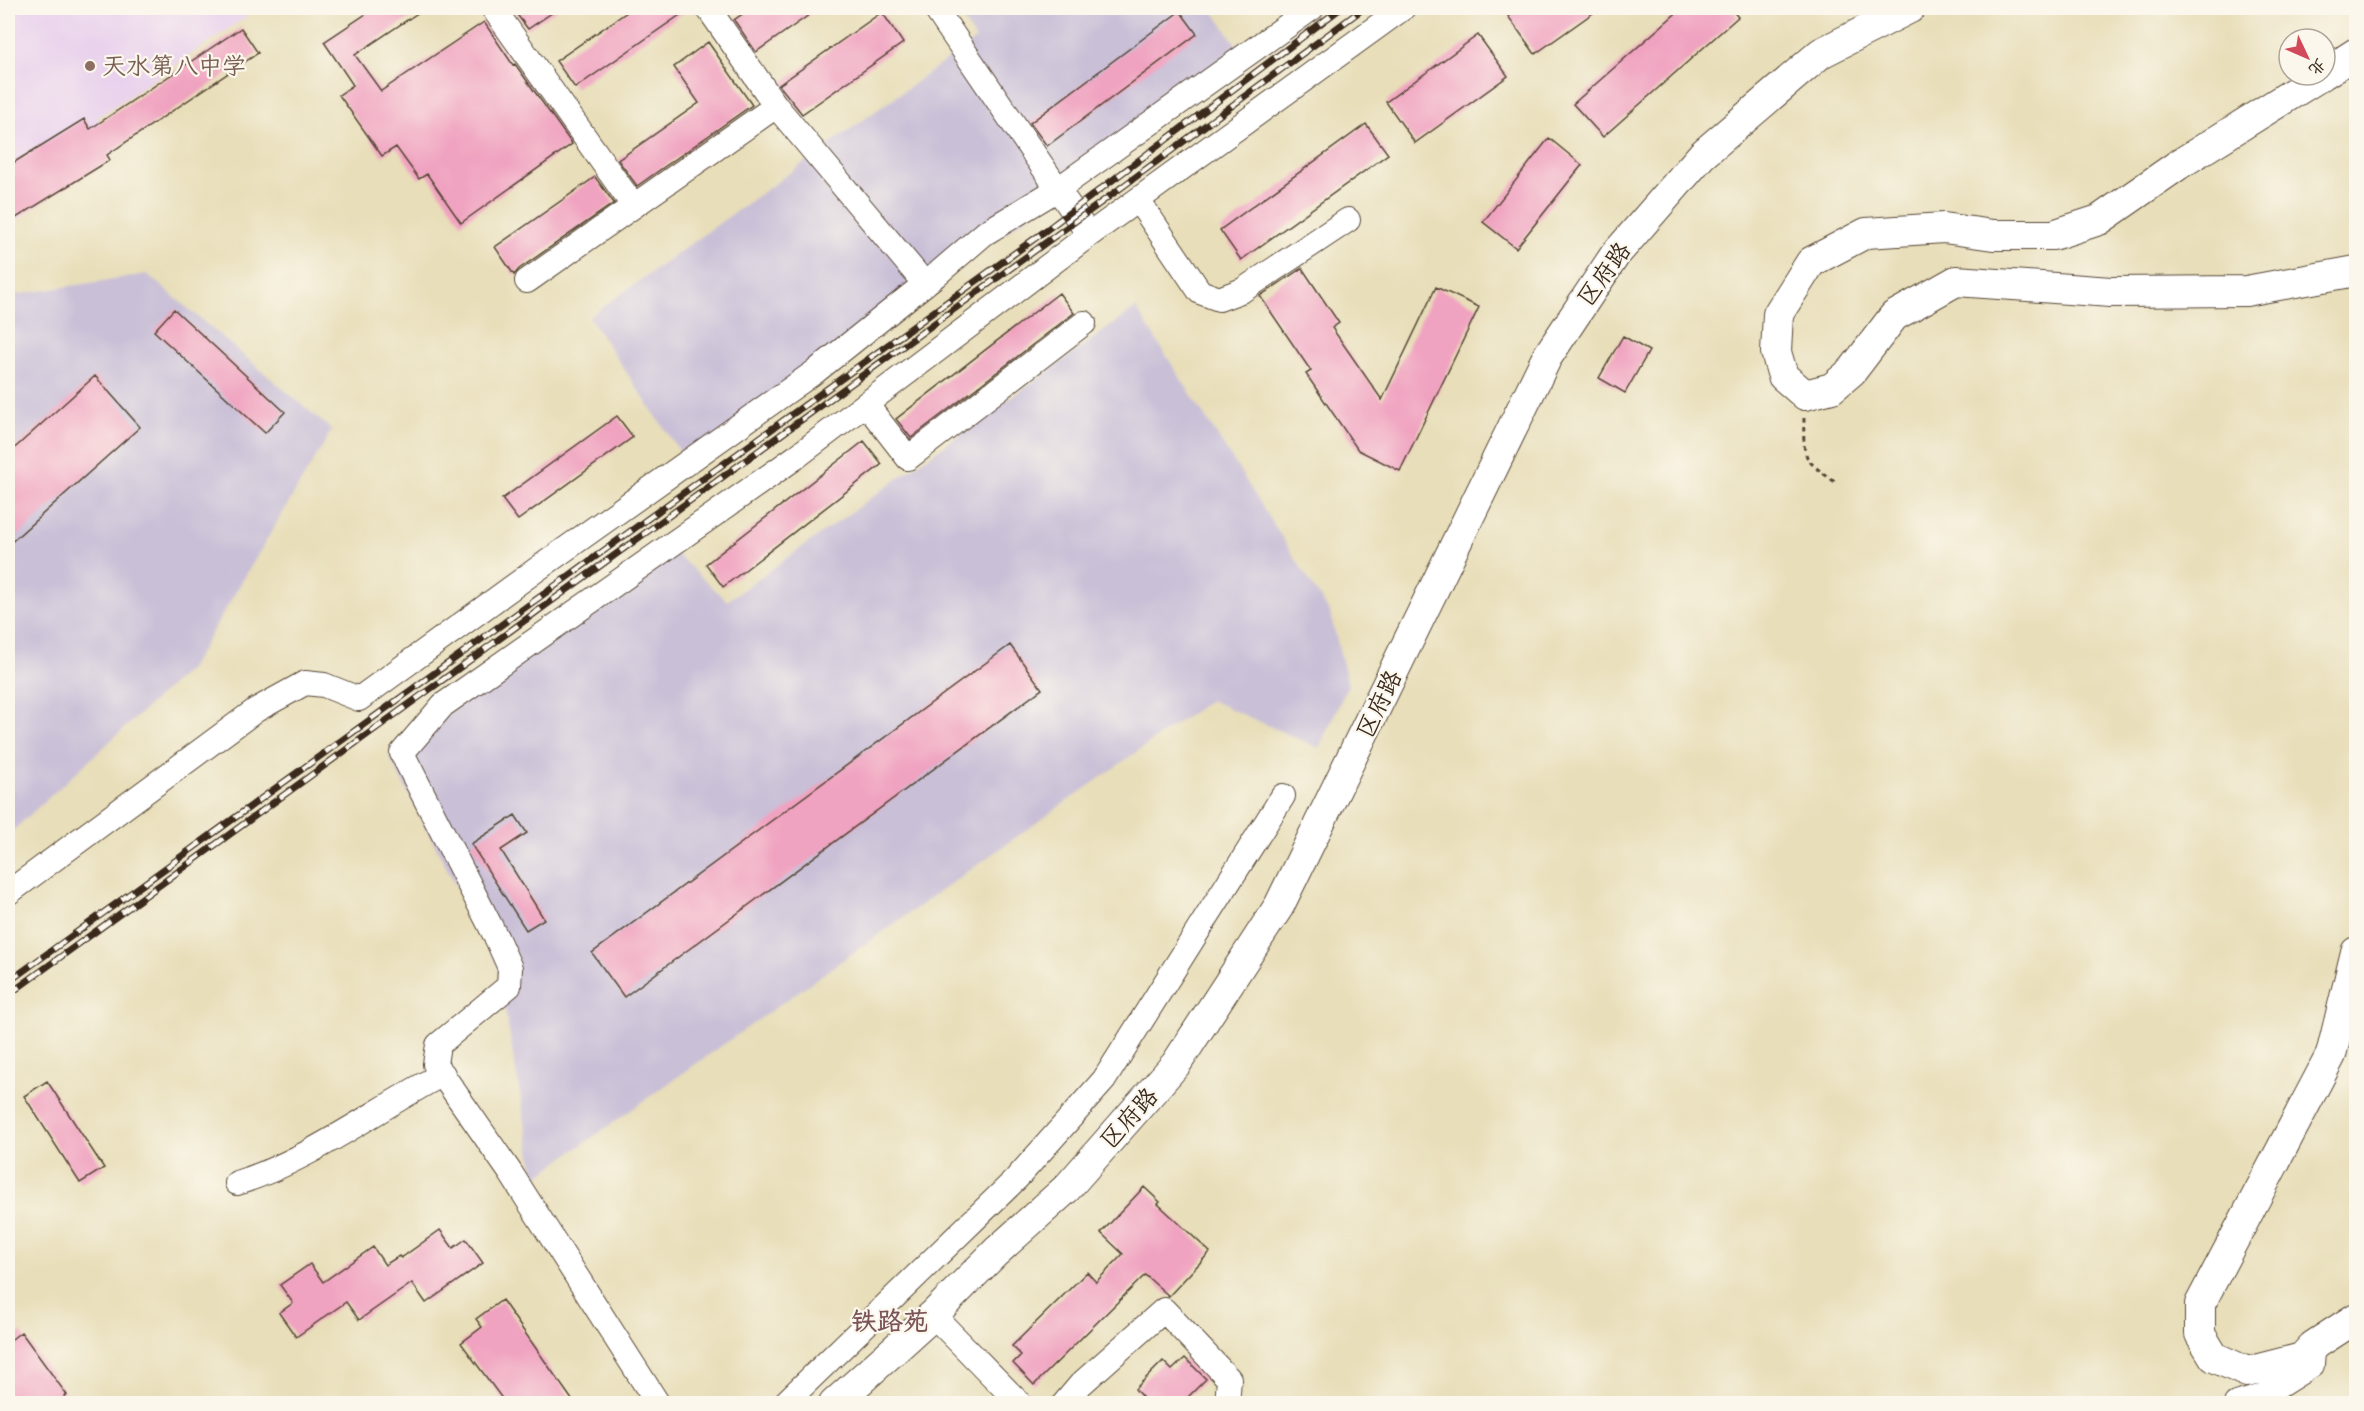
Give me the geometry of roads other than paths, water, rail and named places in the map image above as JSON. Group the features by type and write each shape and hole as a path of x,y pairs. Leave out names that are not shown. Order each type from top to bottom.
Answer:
{"main road":[{"name":"区府路","path":"834,1404 933,1315 996,1252 1067,1188 1176,1064 1279,906 1547,357 1615,255 1702,155 1821,53 1910,8"},
{"path":"2337,65 2356,53"},
{"path":"2302,87 2178,165 2099,220 2053,235 1993,235 1944,228 1866,233 1811,262 1778,314 1776,352 1783,376 1805,395 1832,388 1852,371 1894,316 1956,281 2111,292 2246,291 2356,271"},
{"path":"2356,951 2331,1055 2200,1304 2200,1334 2214,1357 2247,1372 2302,1358 2313,1346 2356,1318"}],"street":[{"path":"493,8 633,205"},
{"path":"708,8 776,106 925,284"},
{"path":"935,8 1089,235"},
{"path":"8,893 256,710 305,683 324,686 359,699 816,371 985,233 1058,189 1312,8"},
{"path":"658,1404 510,1172 435,1064 438,1045 509,986 510,969 402,753 443,705 796,457 1089,235 1403,8"},
{"path":"527,282 776,106"},
{"path":"1138,200 1200,292 1219,299 1243,290 1348,220"},
{"path":"866,404 908,458 1084,323"},
{"path":"784,1404 1016,1179 1104,1080 1283,796"},
{"path":"237,1183 264,1175 326,1143 412,1090 443,1074"},
{"path":"1064,1404 1081,1384 1164,1310 1229,1379 1227,1404"},
{"path":"933,1315 1020,1404"},
{"path":"2236,1404 2263,1396 2312,1365 2313,1346"}],"railway":[{"path":"8,982 1041,234 1341,8"},
{"path":"8,995 1099,204 1364,8"}],"place":[{"name":"天水第八中学","path":"90,66"}],"district":[{"name":"铁路苑","path":"890,1321"}]}
